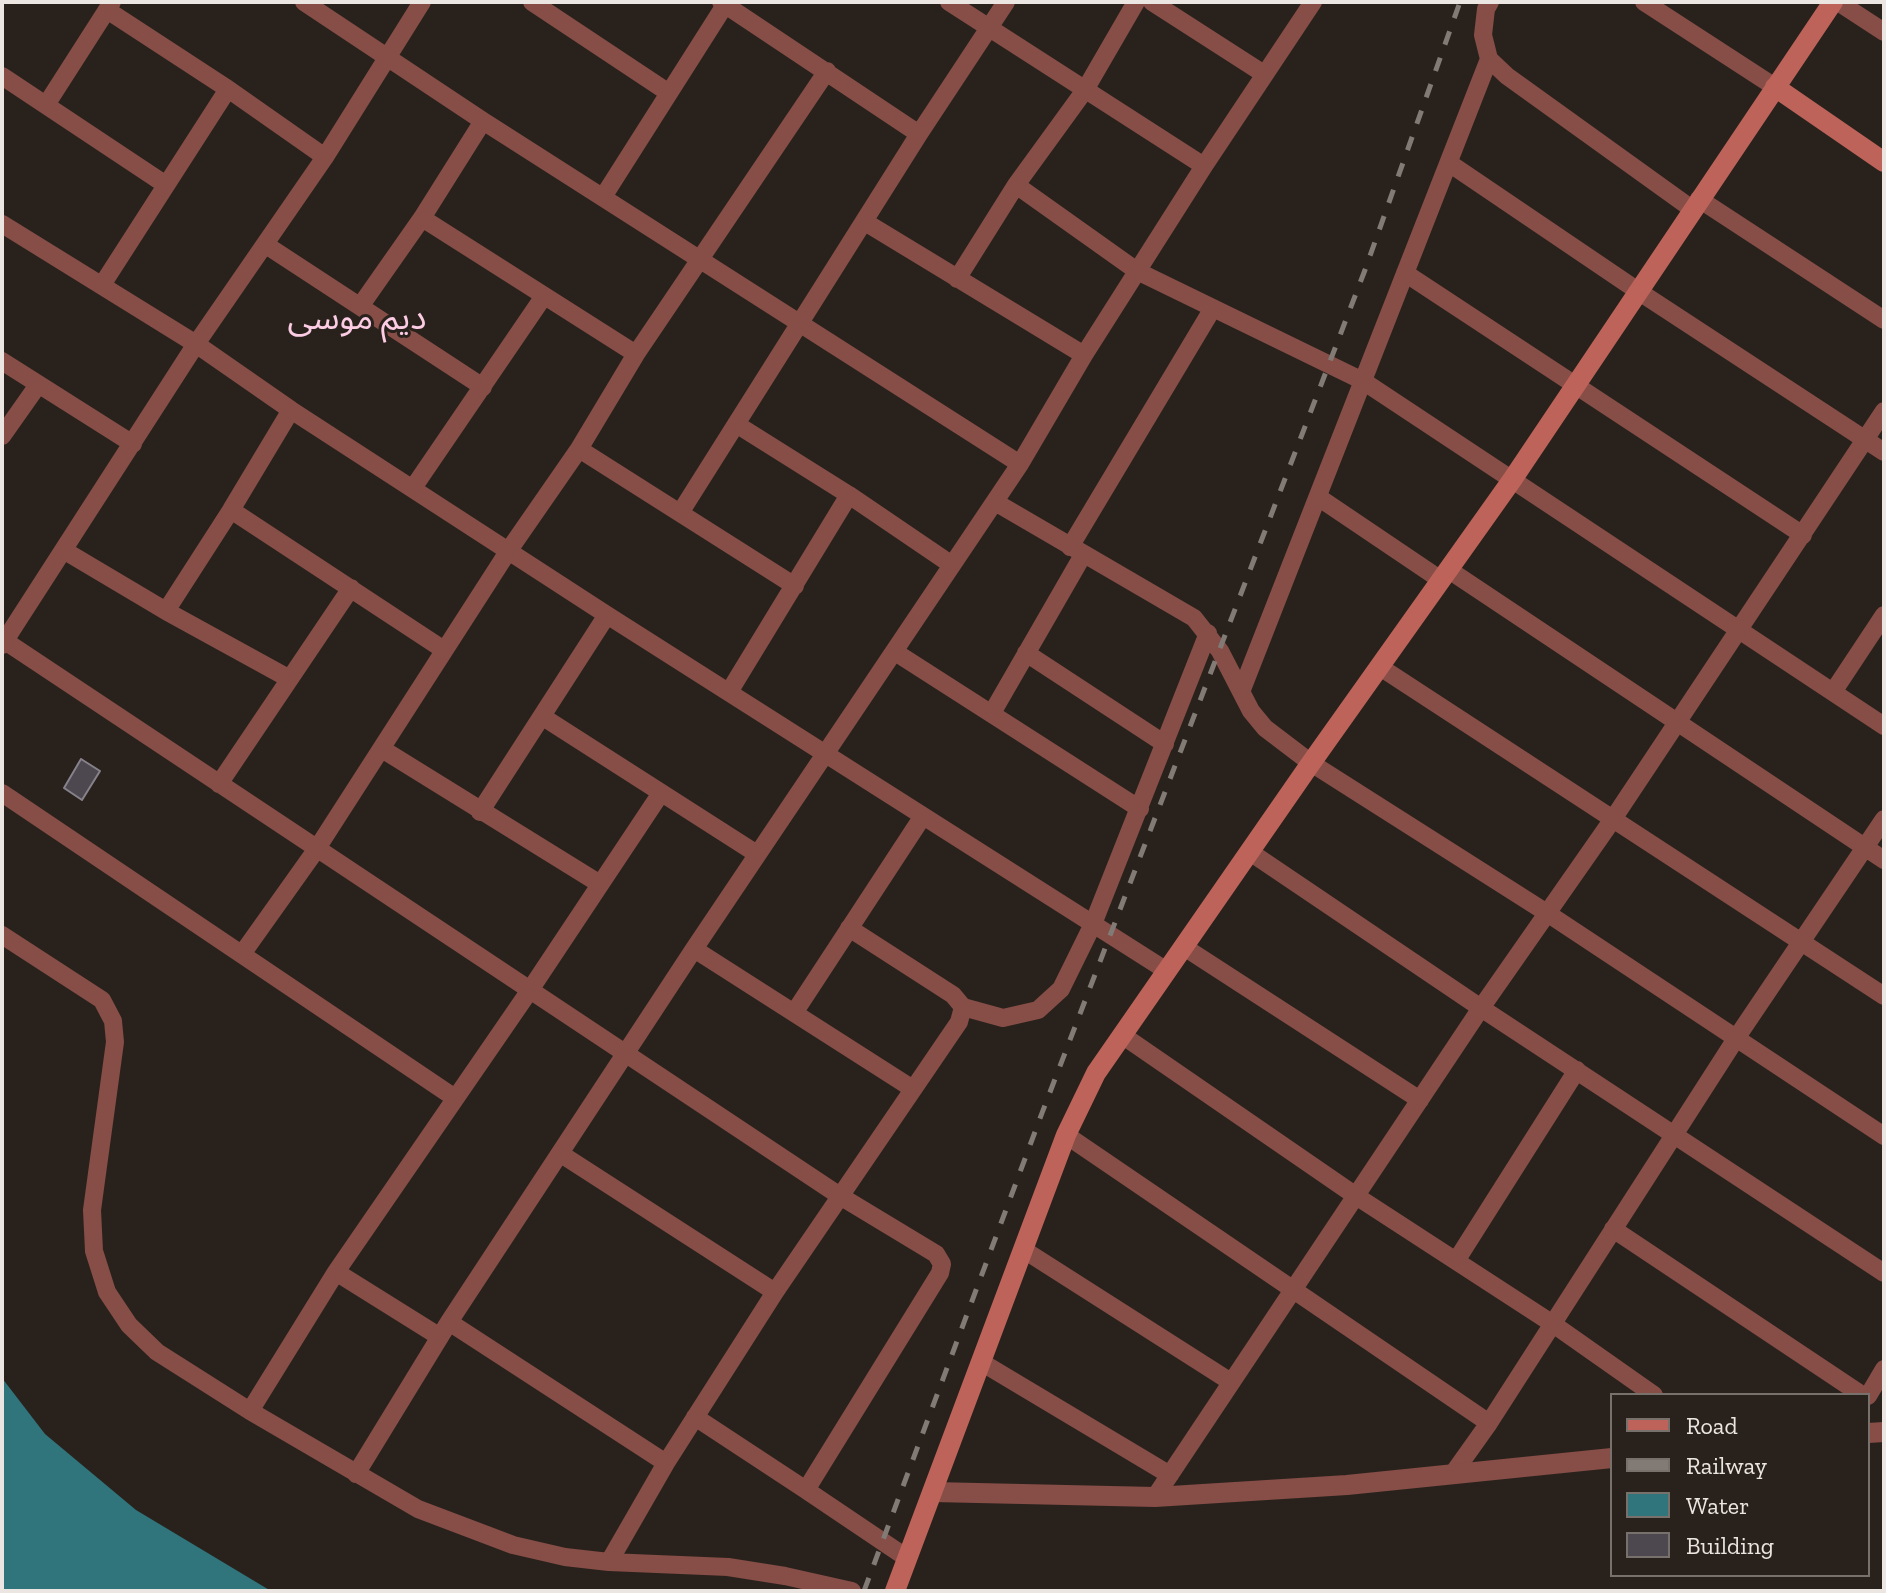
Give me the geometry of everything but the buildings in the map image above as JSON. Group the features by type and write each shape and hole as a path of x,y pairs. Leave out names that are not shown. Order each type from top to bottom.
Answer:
{"main road":[{"path":"895,1591 1066,1135 1096,1073 1512,480 1775,87 1836,2"},
{"path":"1775,87 1884,162"}],"street":[{"path":"304,2 483,121 1020,464"},
{"path":"422,2 325,157 196,344 65,551 3,642 627,1052 840,1196 936,1254 942,1264 940,1273 806,1490"},
{"path":"532,2 560,9 669,93"},
{"path":"949,2 1204,166"},
{"path":"680,513 1006,2"},
{"path":"957,279 1016,185 1085,90 1136,2"},
{"path":"1152,2 1264,74"},
{"path":"356,1474 444,1329 757,854 1020,464 1137,271 1313,2"},
{"path":"1490,2 1486,9 1483,35 1489,59 1507,76 1696,204 1884,320"},
{"path":"1644,2 1775,87"},
{"path":"1836,2 1884,32"},
{"path":"603,197 723,3 919,134"},
{"path":"46,105 110,6 325,157"},
{"path":"1241,692 1489,59"},
{"path":"242,954 316,850 509,550 579,449 636,354 827,71"},
{"path":"2,76 166,185"},
{"path":"102,285 228,89"},
{"path":"361,305 422,218 483,121"},
{"path":"1449,163 1884,452"},
{"path":"1016,185 1137,271 1363,381 1884,726"},
{"path":"422,218 636,354"},
{"path":"865,222 1084,355"},
{"path":"2,224 196,344 291,410 607,615 1167,971"},
{"path":"266,245 483,387"},
{"path":"1405,273 1803,535"},
{"path":"413,488 544,296"},
{"path":"992,713 1026,653 1076,551 1213,308"},
{"path":"2,361 133,444"},
{"path":"2,436 38,385"},
{"path":"166,611 291,410"},
{"path":"1155,1497 1884,411"},
{"path":"736,424 952,565"},
{"path":"579,449 795,586"},
{"path":"729,692 849,495"},
{"path":"1318,497 1676,721 1884,860"},
{"path":"995,502 1194,618 1220,651 1241,692 1265,728 1311,763 1547,913 1884,1136"},
{"path":"231,510 444,650"},
{"path":"65,551 288,678"},
{"path":"219,784 351,588"},
{"path":"480,812 607,615"},
{"path":"1833,692 1884,615"},
{"path":"849,928 953,995 963,1007 1003,1018 1038,1010 1061,989 1093,924 1208,633"},
{"path":"895,652 1140,809"},
{"path":"1026,653 1165,744"},
{"path":"1380,667 1884,996"},
{"path":"543,717 757,854"},
{"path":"382,749 600,884"},
{"path":"2,793 455,1098"},
{"path":"250,1411 336,1272 661,793"},
{"path":"794,1013 923,816"},
{"path":"1452,1475 1489,1423 1737,1037 1884,819"},
{"path":"1250,852 1884,1273"},
{"path":"2,935 102,1000 113,1021 115,1042 92,1210 94,1251 107,1292 129,1325 157,1352 356,1474 418,1509 471,1531 552,1554 609,1562 728,1567 852,1591"},
{"path":"1184,947 1420,1100"},
{"path":"694,949 913,1089"},
{"path":"609,1562 695,1417 775,1292 959,1022 963,1007"},
{"path":"1122,1035 1651,1393"},
{"path":"1456,1261 1577,1070"},
{"path":"1066,1135 1489,1423"},
{"path":"561,1154 775,1292"},
{"path":"1613,1229 1862,1393"},
{"path":"1024,1250 1231,1382"},
{"path":"336,1272 444,1329 666,1463"},
{"path":"981,1362 1170,1475"},
{"path":"1866,1393 1884,1369"},
{"path":"695,1417 907,1558"},
{"path":"933,1492 1155,1497 1332,1486 1610,1458"}],"water":[{"path":"2,1378 45,1434 136,1510 271,1591 2,1591"}],"railway":[{"path":"864,1591 1042,1113 1365,270 1460,2"}],"district":[{"name":"ديم موسى","path":"357,319"}]}
